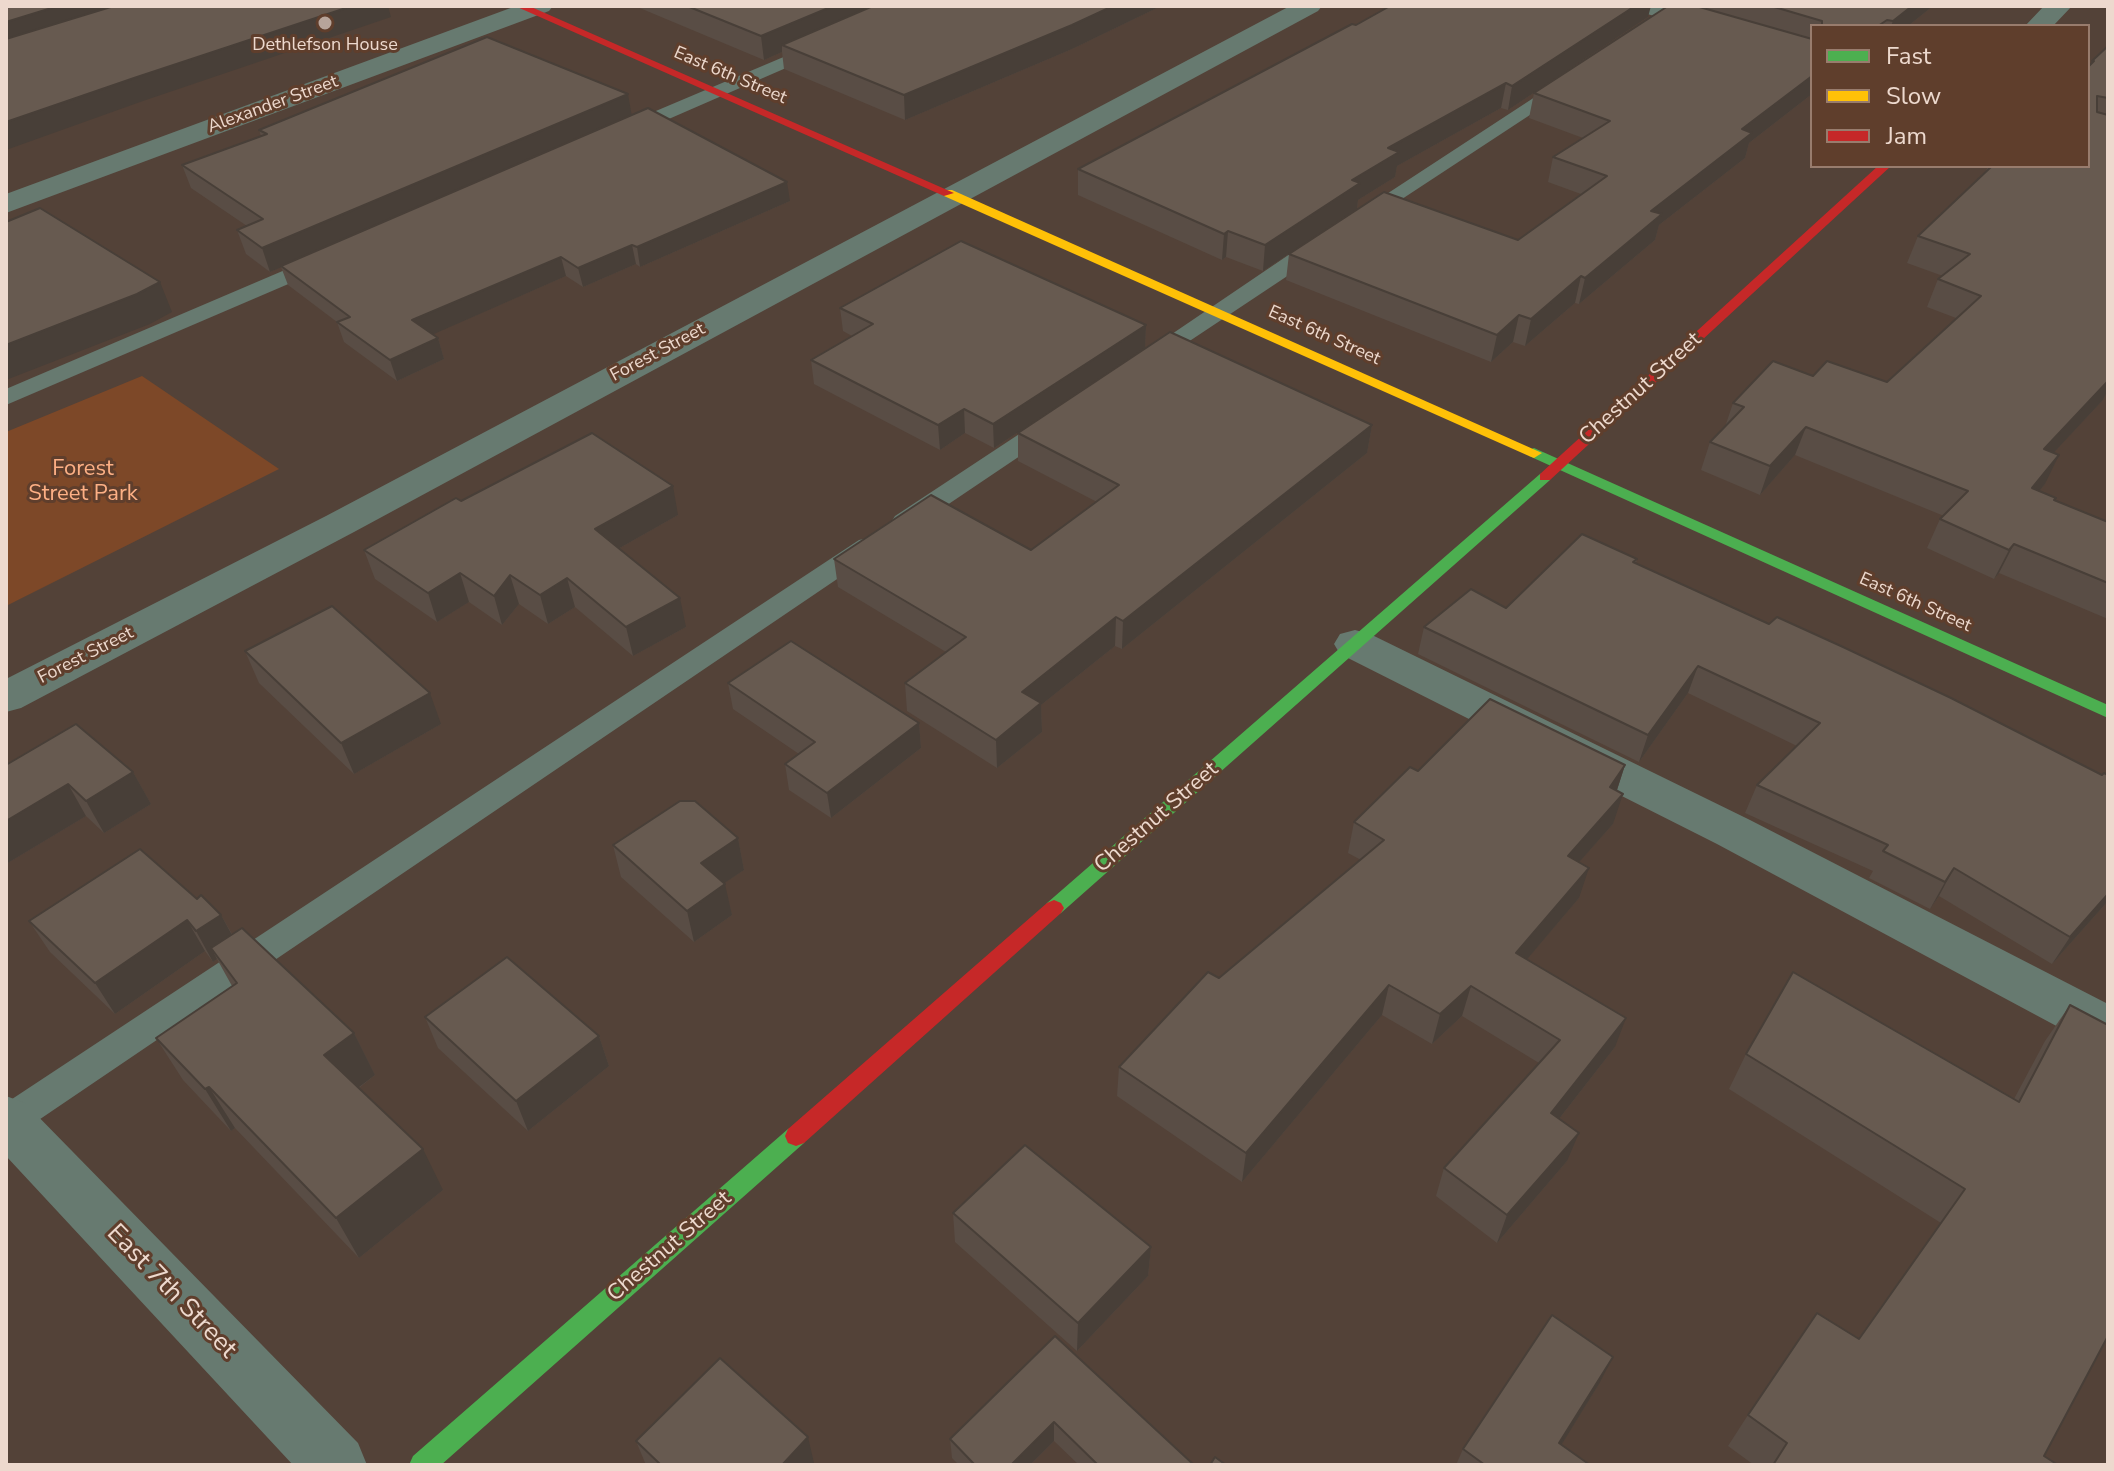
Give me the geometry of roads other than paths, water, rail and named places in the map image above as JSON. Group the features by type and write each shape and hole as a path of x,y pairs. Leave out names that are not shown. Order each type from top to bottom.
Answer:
{"street":[{"name":"Forest Street","path":"6,697 354,517 1309,6"},
{"path":"2040,24 2059,6"},
{"name":"East 6th Street","path":"530,7 714,92 955,194 1560,463 2108,712"},
{"name":"Alexander Street","path":"6,204 530,7"},
{"path":"1662,14 1810,53"},
{"name":"Chestnut Street","path":"422,1465 1560,463 1883,168"},
{"path":"1355,644 1612,768 2108,1029"},
{"name":"East 7th Street","path":"7,1120 336,1465"}],"lane":[{"path":"599,142 842,37"},
{"path":"1127,373 1592,66"},
{"path":"6,398 339,254"},
{"path":"7,1120 1074,408"}],"place":[{"name":"Dethlefson House","path":"325,23"}],"park label":[{"name":"Forest Street Park","path":"83,482"}]}
